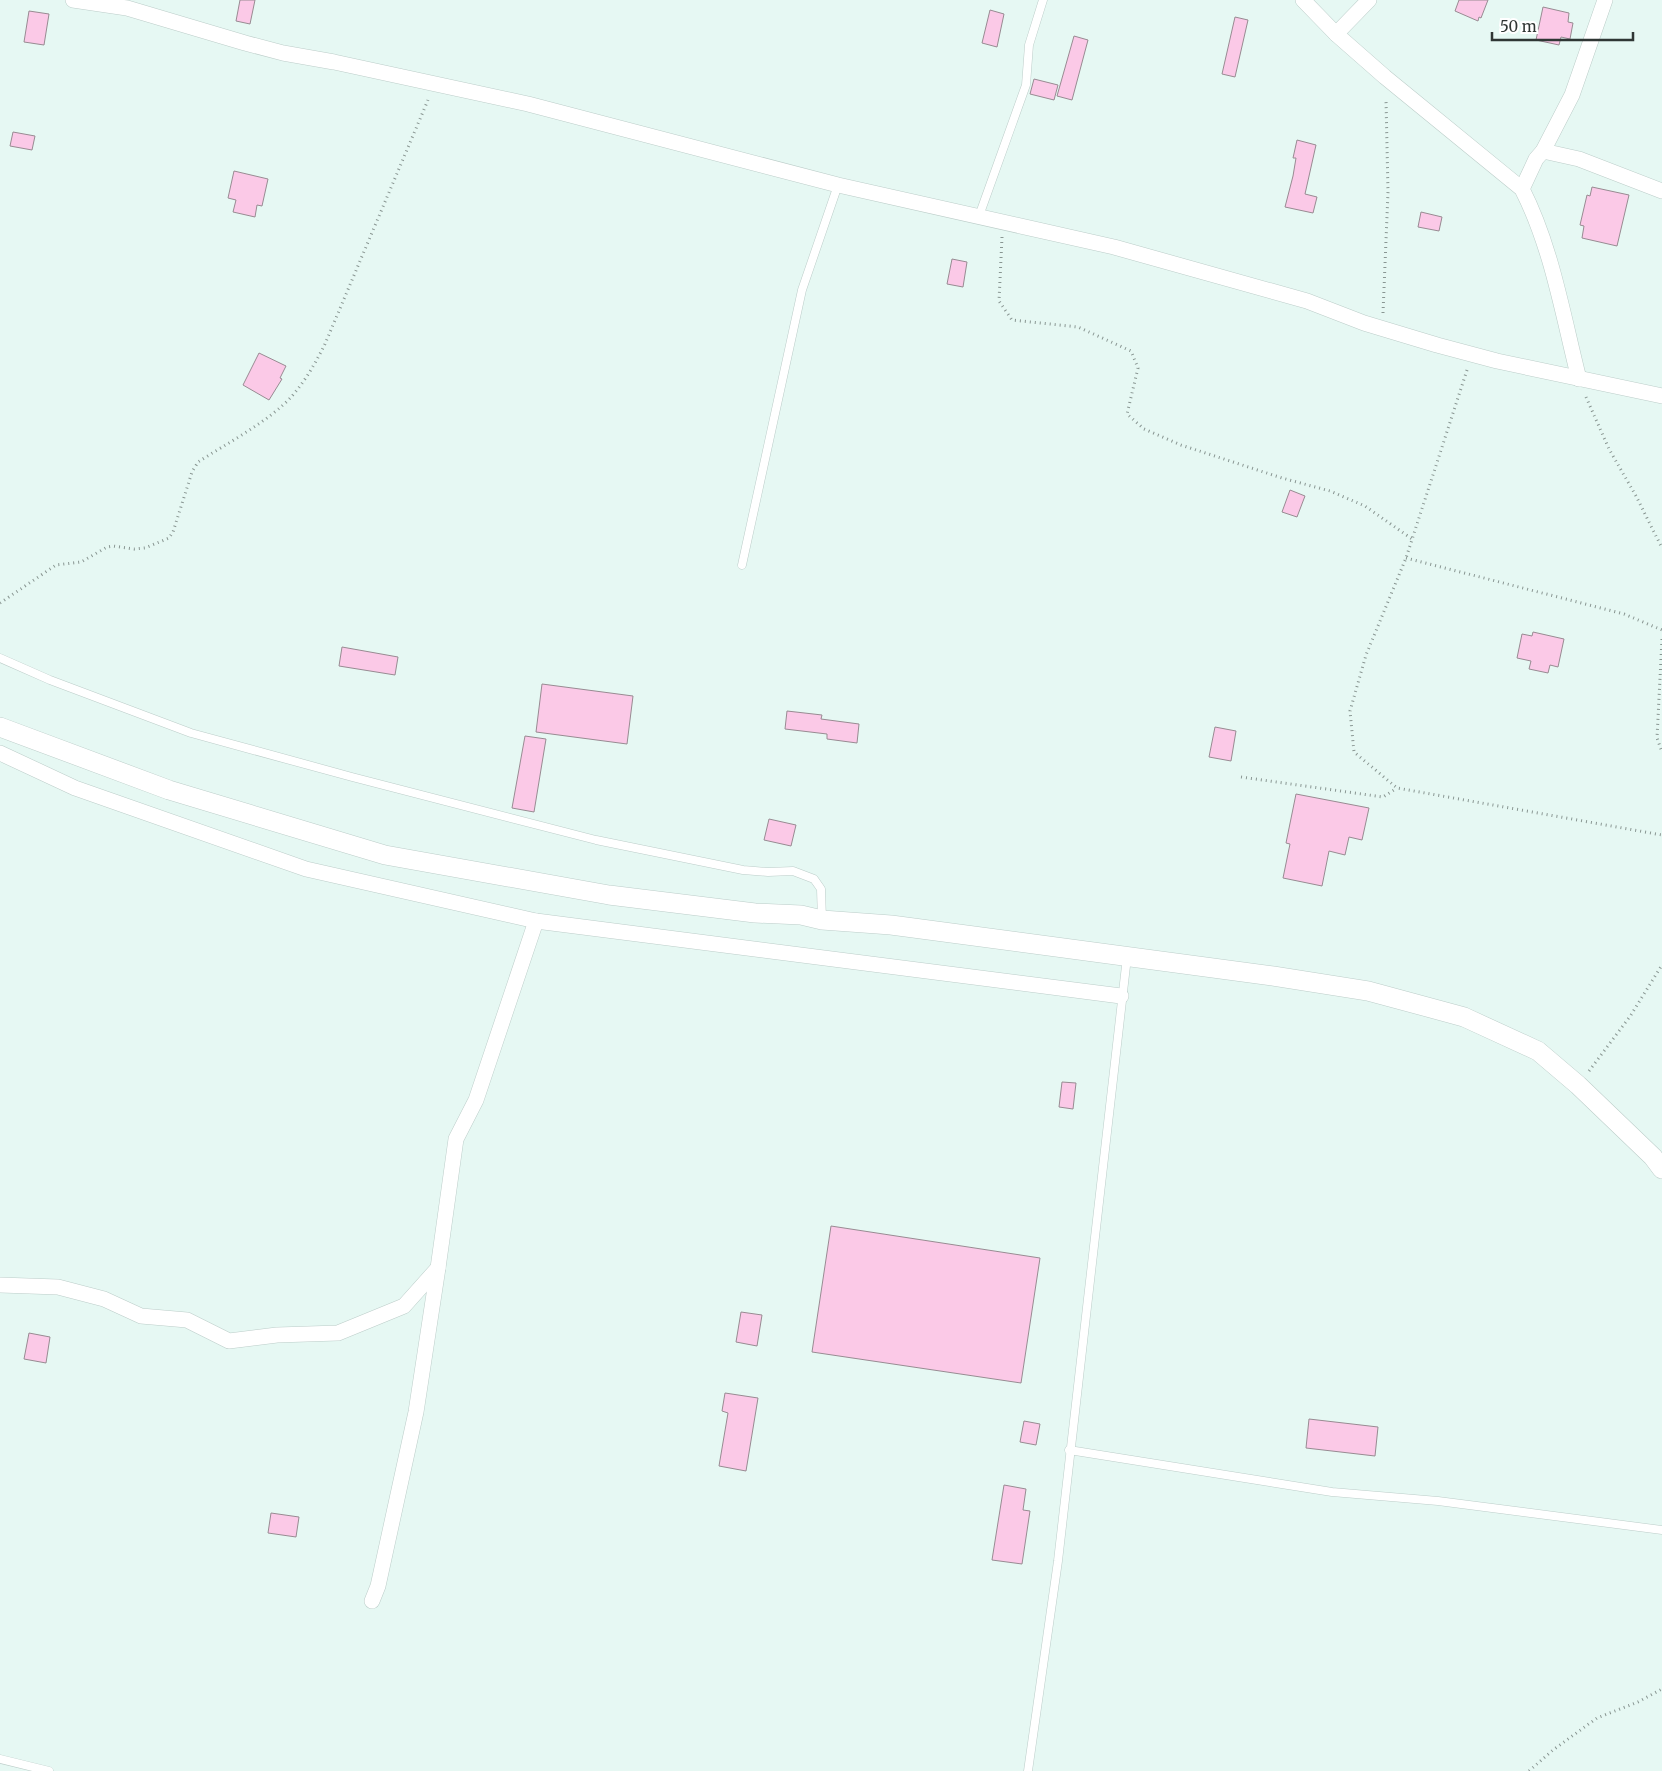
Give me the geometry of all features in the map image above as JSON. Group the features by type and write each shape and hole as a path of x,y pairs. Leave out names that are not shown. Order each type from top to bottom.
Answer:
{"street":[{"path":"72,0 127,8 264,48 528,104 838,185 1114,247 1307,301 1382,328 1472,355 1662,396"},
{"path":"1303,0 1336,34 1385,77 1522,189 1533,210 1554,278 1578,379"},
{"path":"1336,34 1369,0"},
{"path":"1522,189 1536,159 1543,151 1572,95 1605,0"},
{"path":"1543,151 1580,159 1662,191"},
{"path":"0,726 169,790 385,855 609,895 755,913 801,915 822,920 890,925 1273,976 1368,991 1464,1017 1538,1052 1578,1085 1662,1169"},
{"path":"0,753 74,788 306,869 536,921 1122,996"},
{"path":"372,1601 378,1586 416,1412 456,1139 476,1100 536,921"},
{"path":"0,1285 58,1287 104,1299 141,1316 187,1320 229,1342 277,1335 338,1333 404,1306 438,1268"}],"lane":[{"path":"978,216 1026,85 1029,45 1043,0"},
{"path":"742,566 802,290 838,185"},
{"path":"0,658 50,680 191,733 352,777 596,840 744,870 768,872 794,871 814,879 821,889 822,920"},
{"path":"1028,1771 1058,1561 1127,957"},
{"path":"1070,1450 1332,1492 1438,1501 1662,1530"},
{"path":"0,1759 48,1771"}],"path":[{"path":"1382,328 1388,192 1385,77"},
{"path":"0,603 61,563 81,562 107,547 141,548 169,538 173,532 192,472 198,462 268,417 292,396 314,367 325,344 435,84"},
{"path":"1002,221 999,301 1012,320 1078,327 1131,351 1138,368 1127,414 1144,429 1181,445 1282,478 1330,491 1365,506 1412,539"},
{"path":"1472,355 1406,558 1366,655 1350,711 1354,752 1398,788 1662,835"},
{"path":"1578,379 1609,449 1636,496 1662,548"},
{"path":"1406,558 1624,614 1662,630"},
{"path":"1662,639 1657,738 1662,752"},
{"path":"1241,777 1383,797 1398,788"},
{"path":"1578,1085 1631,1015 1662,965"},
{"path":"1529,1771 1553,1750 1597,1718 1638,1702 1662,1689"}],"building":[{"path":"240,0 255,0 250,24 236,21"},
{"path":"1459,0 1488,0 1478,21 1455,11"},
{"path":"1543,7 1569,13 1568,22 1573,23 1570,39 1561,37 1559,45 1536,40"},
{"path":"990,10 1004,14 997,47 982,43"},
{"path":"29,11 49,14 44,45 24,42"},
{"path":"1235,17 1248,20 1235,77 1222,74"},
{"path":"1074,36 1088,40 1072,100 1057,96"},
{"path":"1034,79 1058,85 1054,100 1030,94"},
{"path":"13,132 35,136 32,150 10,146"},
{"path":"1297,140 1316,145 1305,194 1317,197 1313,213 1285,207 1293,176 1296,158 1293,158"},
{"path":"234,171 268,179 262,206 257,205 255,217 233,212 236,200 228,198"},
{"path":"1592,187 1629,195 1617,246 1582,238 1584,226 1580,225 1587,195 1590,196"},
{"path":"1421,212 1442,217 1439,231 1418,227"},
{"path":"952,259 967,262 963,287 947,284"},
{"path":"259,353 286,366 280,378 282,379 269,400 243,385"},
{"path":"1290,490 1305,496 1297,517 1282,512"},
{"path":"1533,632 1564,639 1558,667 1550,665 1548,673 1529,669 1531,661 1517,658 1522,634 1532,636"},
{"path":"342,647 398,657 395,675 339,666"},
{"path":"542,684 633,696 627,744 536,732"},
{"path":"787,711 822,715 821,719 859,724 857,743 827,739 827,734 785,729"},
{"path":"1215,727 1236,731 1231,761 1209,757"},
{"path":"525,736 546,739 534,812 512,808"},
{"path":"1296,794 1369,808 1362,840 1349,837 1345,855 1329,851 1322,886 1283,878 1290,844 1286,843"},
{"path":"769,819 796,825 791,846 764,840"},
{"path":"1062,1082 1076,1083 1073,1109 1059,1107"},
{"path":"831,1226 1040,1258 1021,1383 812,1352"},
{"path":"741,1312 762,1315 757,1346 736,1342"},
{"path":"29,1333 50,1337 46,1363 24,1359"},
{"path":"725,1393 758,1398 746,1471 719,1466 728,1413 722,1411"},
{"path":"1309,1419 1378,1427 1375,1456 1306,1448"},
{"path":"1024,1421 1040,1424 1036,1445 1020,1442"},
{"path":"1004,1485 1026,1489 1023,1510 1030,1511 1022,1564 992,1560"},
{"path":"271,1513 299,1517 296,1537 268,1533"}]}
